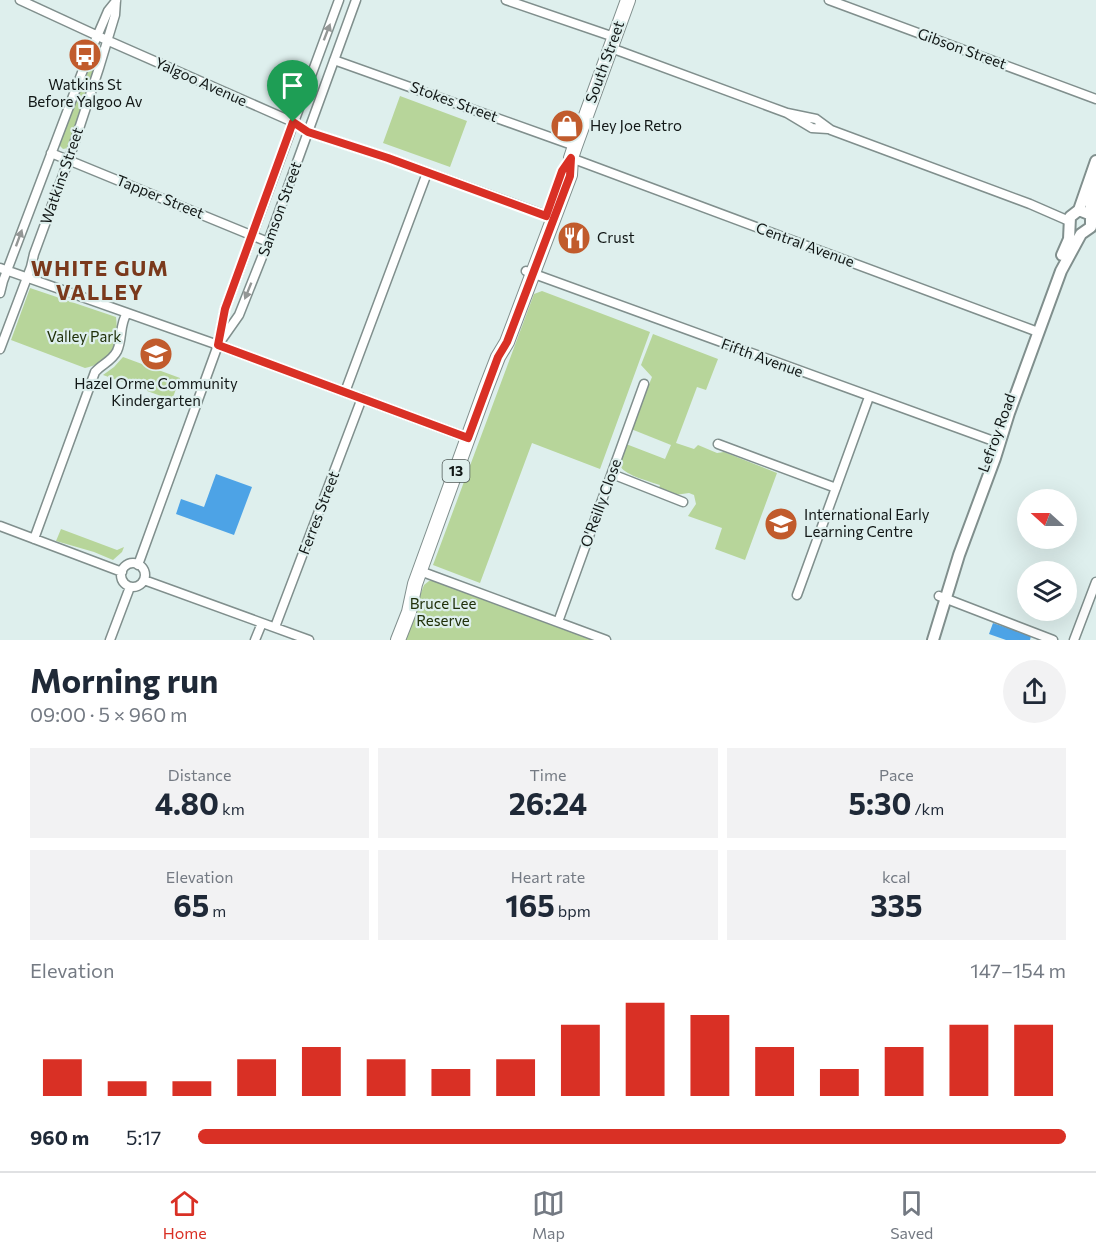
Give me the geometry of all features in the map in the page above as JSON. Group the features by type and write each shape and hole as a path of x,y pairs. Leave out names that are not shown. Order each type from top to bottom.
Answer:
{"main road":[{"name":"South Street","path":"398,640 409,612 415,585 498,357 507,342 550,217 570,176 573,152 628,0"},
{"name":"South Street","path":"390,640 401,611 415,585"}],"street":[{"name":"Yalgoo Avenue","path":"20,0 293,122 308,132 550,217"},
{"name":"Watkins Street","path":"0,294 4,269 97,35 116,0"},
{"name":"Watkins Street","path":"0,349 32,267 34,254 69,159 108,41 115,15 116,0"},
{"name":"Samson Street","path":"138,565 218,345 225,309 339,0"},
{"name":"Samson Street","path":"218,345 239,315 356,0"},
{"path":"506,0 787,113 816,119 831,130 1030,204 1081,218 1088,233"},
{"name":"Gibson Street","path":"829,0 1096,99"},
{"name":"Stokes Street","path":"334,60 573,152"},
{"name":"Central Avenue","path":"573,152 1036,332"},
{"name":"Tapper Street","path":"51,153 268,242"},
{"name":"Lefroy Road","path":"1081,218 1096,161"},
{"path":"345,392 427,173"},
{"name":"Lefroy Road","path":"926,640 1069,240 1081,218 1096,176"},
{"name":"Lefroy Road","path":"1036,332 1060,271 1091,227 1081,218"},
{"path":"4,269 218,345 468,438"},
{"name":"Fifth Avenue","path":"530,272 997,442"},
{"path":"34,539 96,372 99,367 112,359 116,352 122,338 121,324 127,313"},
{"name":"O'Reilly Close","path":"558,622 644,384"},
{"path":"796,595 869,397"},
{"name":"Ferres Street","path":"275,627 362,398"},
{"path":"718,444 836,488"},
{"path":"612,474 683,502"},
{"path":"0,526 122,572"},
{"path":"128,564 138,565 144,571 144,580 138,586 130,587 122,581 122,572 128,564"},
{"path":"420,571 606,640"},
{"path":"144,580 309,640"},
{"path":"1074,640 1096,582"},
{"path":"110,640 130,587"},
{"path":"942,597 1053,640"},
{"name":"Lefroy Road","path":"933,640 942,597"},
{"path":"255,640 262,623"}],"green space":[{"path":"97,48 101,51 68,148 63,149 59,145 76,96"},
{"path":"400,96 467,121 450,167 383,143"},
{"name":"Valley Park","path":"30,288 116,317 116,335 112,350 102,361 85,368 11,340"},
{"path":"542,291 650,332 600,469 532,443 480,583 433,565 534,294"},
{"path":"653,334 718,359 706,390 697,387 676,443 694,449 698,445 717,453 724,452 777,473 745,560 715,549 722,528 688,516 696,504 694,495 689,493 675,495 658,490 660,485 633,475 621,467 621,458 626,444 665,459 671,445 631,429 652,377 641,365"},
{"path":"123,357 180,378 172,400 103,375"},
{"path":"61,529 117,550 124,547 113,560 56,541"},
{"name":"Bruce Lee Reserve","path":"429,581 437,581 595,640 403,640 424,585"}],"water":[{"path":"216,474 252,487 234,535 176,514 181,499 204,507"},
{"path":"993,623 1031,636 1030,640 1006,640 989,634"}],"place":[{"name":"Watkins St Before Yalgoo Av","path":"85,55"},
{"name":"Hey Joe Retro","path":"567,126"},
{"name":"Crust","path":"574,238"},
{"name":"Hazel Orme Community Kindergarten","path":"156,354"},
{"name":"International Early Learning Centre","path":"781,524"}],"district":[{"name":"WHITE GUM VALLEY","path":"100,281"}],"route":[{"path":"293,122 308,132 388,158 546,216 562,171 571,158 570,176 468,438 218,345 225,309 293,122"}]}
